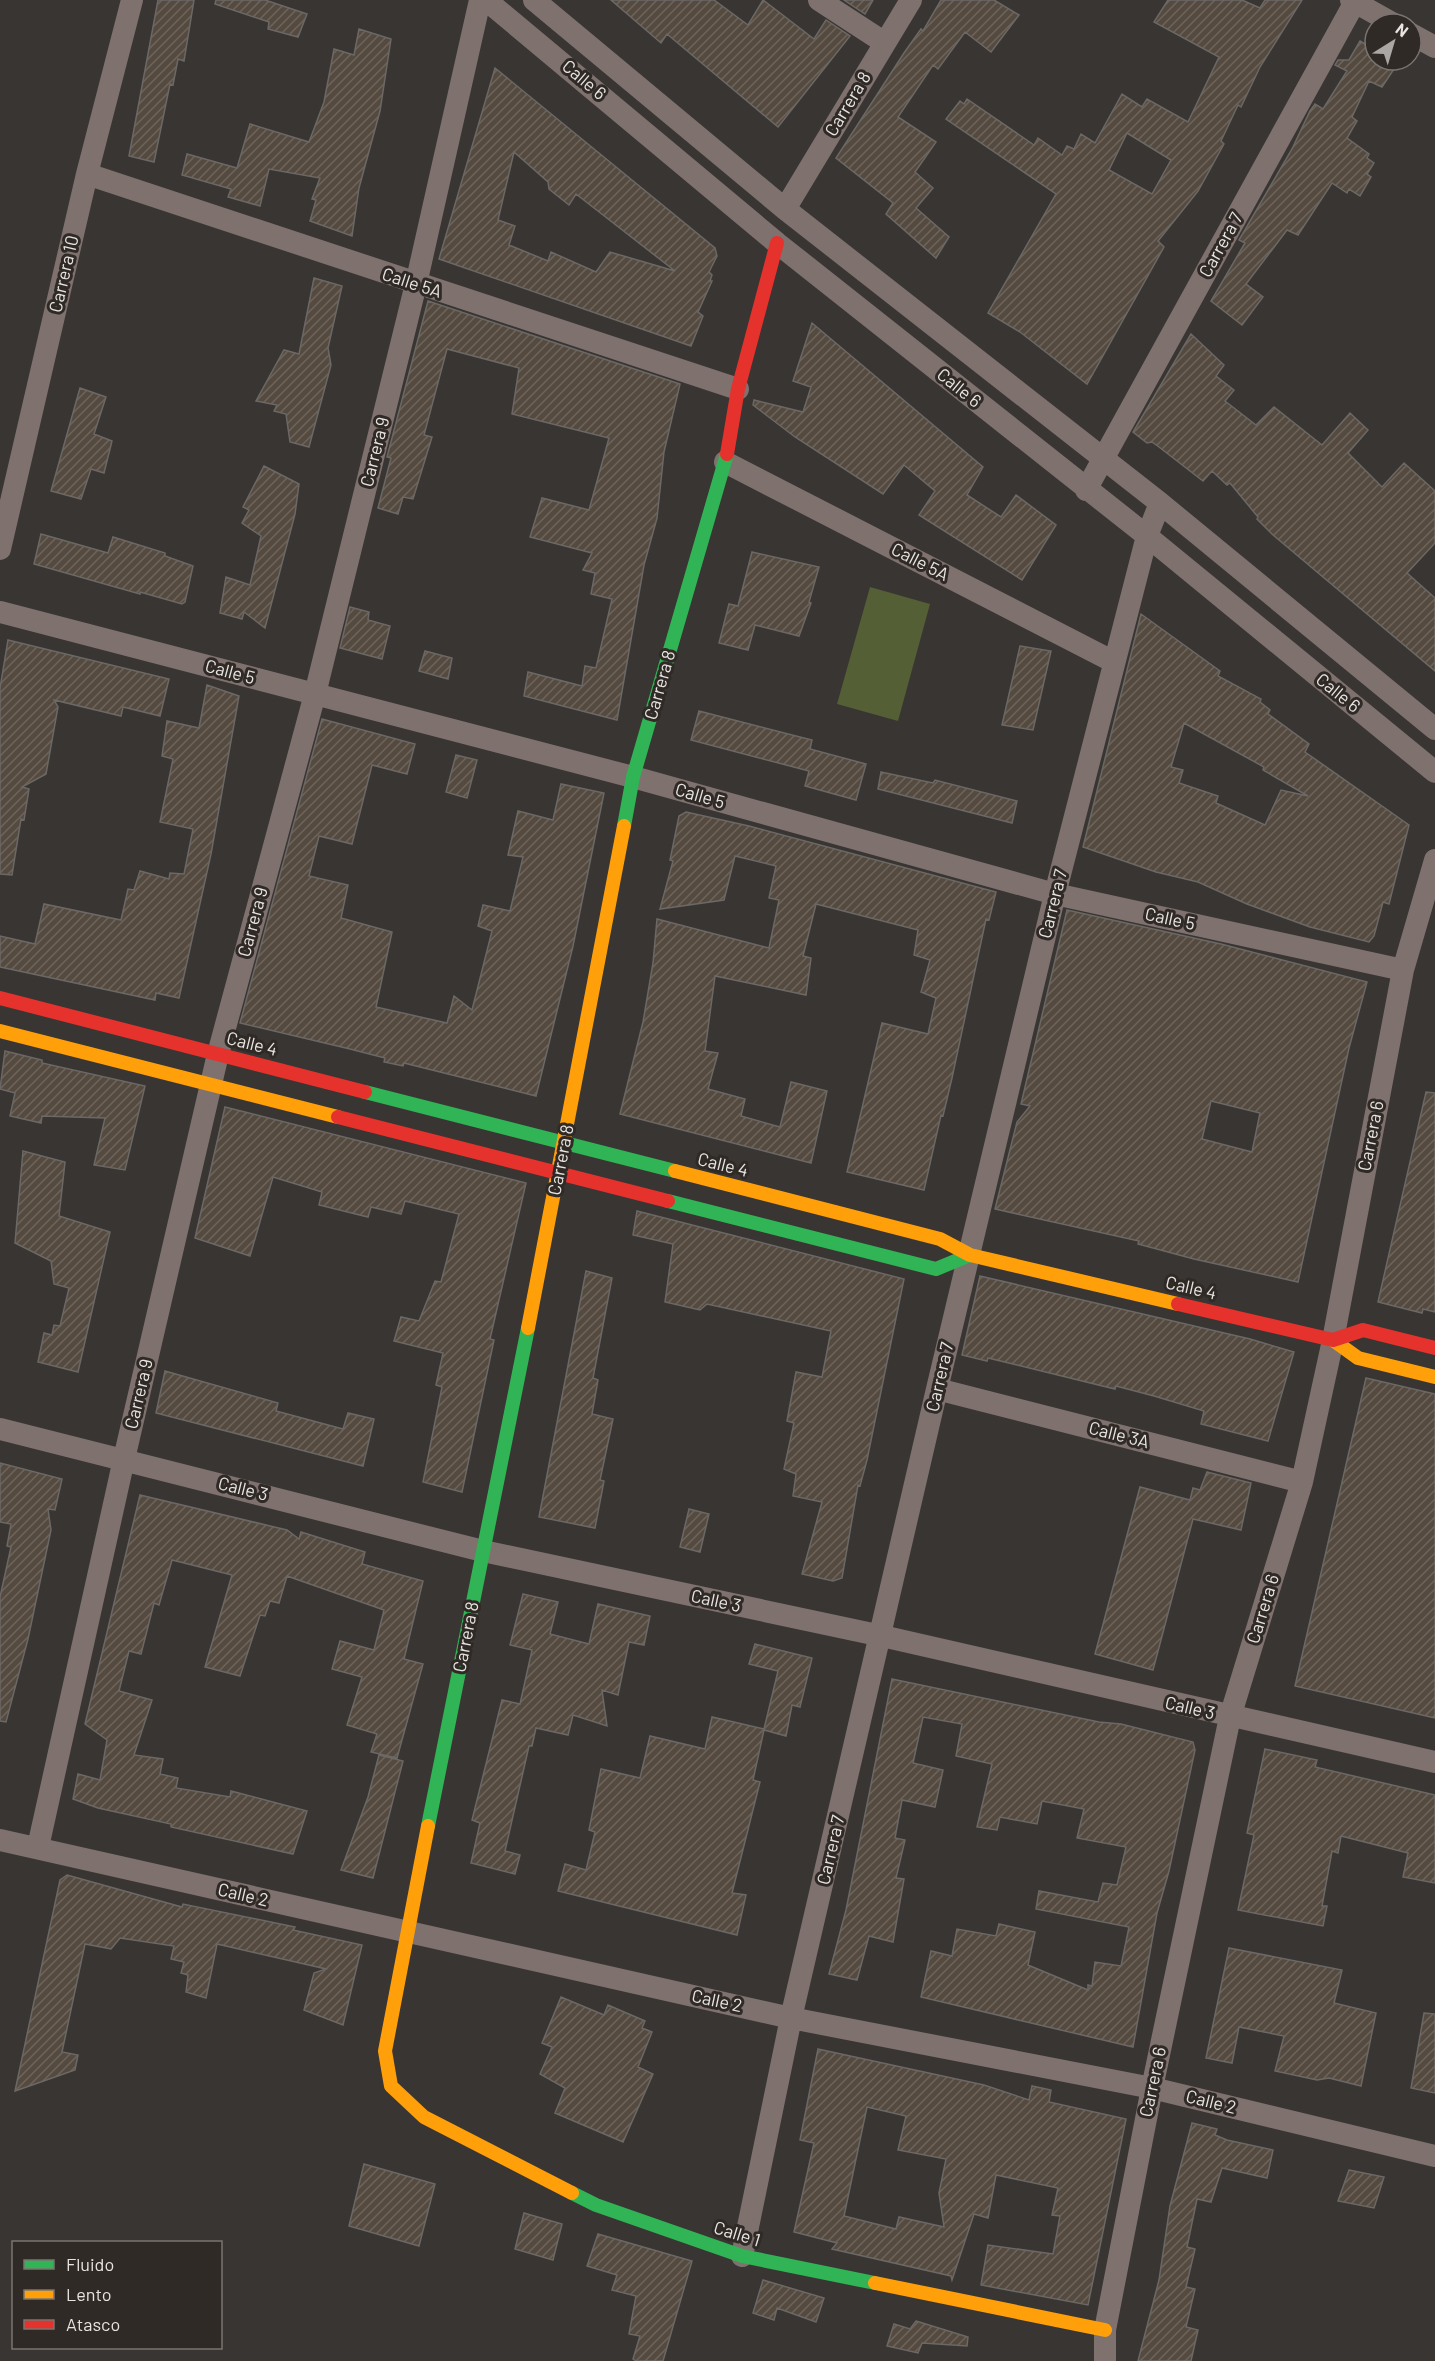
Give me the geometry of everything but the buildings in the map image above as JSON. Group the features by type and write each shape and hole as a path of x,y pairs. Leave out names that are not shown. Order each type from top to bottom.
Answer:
{"street":[{"name":"Carrera 10","path":"0,549 87,174 132,0"},
{"name":"Carrera 9","path":"38,1847 210,1085 315,694 416,284 480,0"},
{"name":"Calle 6","path":"486,0 528,32 777,243 1086,490 1147,536 1435,772"},
{"path":"819,0 885,43"},
{"name":"Carrera 8","path":"784,209 911,0"},
{"path":"1354,1 1373,12"},
{"name":"Carrera 7","path":"1086,490 1354,1"},
{"name":"Calle 6","path":"543,3 784,209 1160,503 1435,729"},
{"path":"528,32 543,3"},
{"name":"Calle 5A","path":"87,174 738,389"},
{"name":"Carrera 8","path":"391,2086 385,2051 565,1143 633,777 725,462 738,389 777,243"},
{"name":"Calle 5A","path":"725,462 1114,662"},
{"name":"Carrera 7","path":"742,2256 791,2018 1055,894 1147,536 1160,503"},
{"name":"Calle 5","path":"0,612 633,777 1055,894 1402,970"},
{"name":"Carrera 6","path":"1106,2361 1105,2330 1152,2088 1230,1718 1302,1482 1333,1340 1402,970 1435,860"},
{"name":"Calle 4","path":"0,998 940,1239 970,1255 1333,1340"},
{"path":"0,1031 936,1269 970,1255"},
{"path":"1333,1340 1363,1330 1435,1348"},
{"path":"1333,1340 1358,1359 1435,1377"},
{"name":"Calle 3A","path":"937,1389 1302,1482"},
{"name":"Calle 3","path":"0,1429 483,1551 882,1636 1230,1718 1435,1762"},
{"name":"Calle 2","path":"0,1840 791,2018 1152,2088 1435,2157"},
{"name":"Calle 1","path":"391,2086 424,2117 596,2205 742,2256 1105,2330"}],"green space":[{"path":"870,587 930,604 898,721 837,704"}],"traffic: fast":[{"path":"624,826 633,777 727,454"},
{"path":"365,1092 675,1171"},
{"path":"668,1201 936,1269 970,1255"},
{"path":"428,1826 528,1328"},
{"path":"572,2193 596,2205 742,2256 875,2283"}],"traffic: slow":[{"path":"528,1328 624,826"},
{"path":"0,1031 338,1117"},
{"path":"675,1171 940,1239 970,1255 1178,1304"},
{"path":"1333,1340 1358,1358 1435,1377"},
{"path":"428,1826 385,2051 391,2086 424,2117 572,2193"},
{"path":"875,2283 1105,2330"}],"traffic: jam":[{"path":"727,454 738,389 777,243"},
{"path":"0,998 365,1092"},
{"path":"338,1117 668,1201"},
{"path":"1178,1304 1333,1340 1363,1330 1435,1348"}]}
